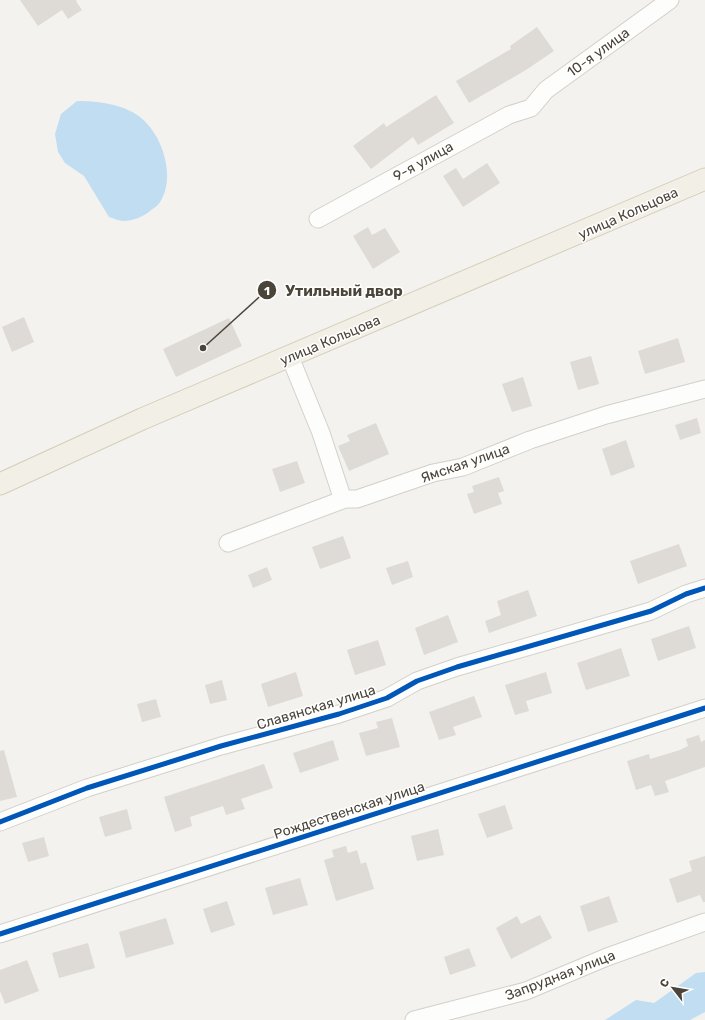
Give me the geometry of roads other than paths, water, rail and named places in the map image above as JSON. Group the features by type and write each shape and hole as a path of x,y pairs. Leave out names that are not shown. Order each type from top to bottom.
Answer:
{"main road":[{"name":"улица Кольцова","path":"0,484 142,420 705,179"}],"street":[{"name":"10-я улица","path":"531,108 546,90 670,0"},
{"name":"9-я улица","path":"318,220 508,115 531,108"},
{"path":"290,357 321,433 341,494 345,498"},
{"name":"Ямская улица","path":"228,544 345,498 357,498 433,474 463,467 530,440 606,415 705,389"},
{"name":"Славянская улица","path":"0,822 87,788 221,746 339,714 387,698 417,681 457,667 651,611 686,594 705,588"},
{"name":"Рождественская улица","path":"0,934 705,708"},
{"name":"Запрудная улица","path":"414,1020 526,991 607,957 705,922"}],"water":[{"path":"77,101 110,104 126,109 140,117 155,134 165,157 167,181 165,192 160,202 146,214 127,221 120,221 109,217 84,176 65,163 58,152 55,134 61,114"},
{"path":"705,972 705,1012 690,1020 605,1020 636,1000 654,1003 696,973"}],"place":[{"name":"Утильный двор","path":"203,348"}]}
